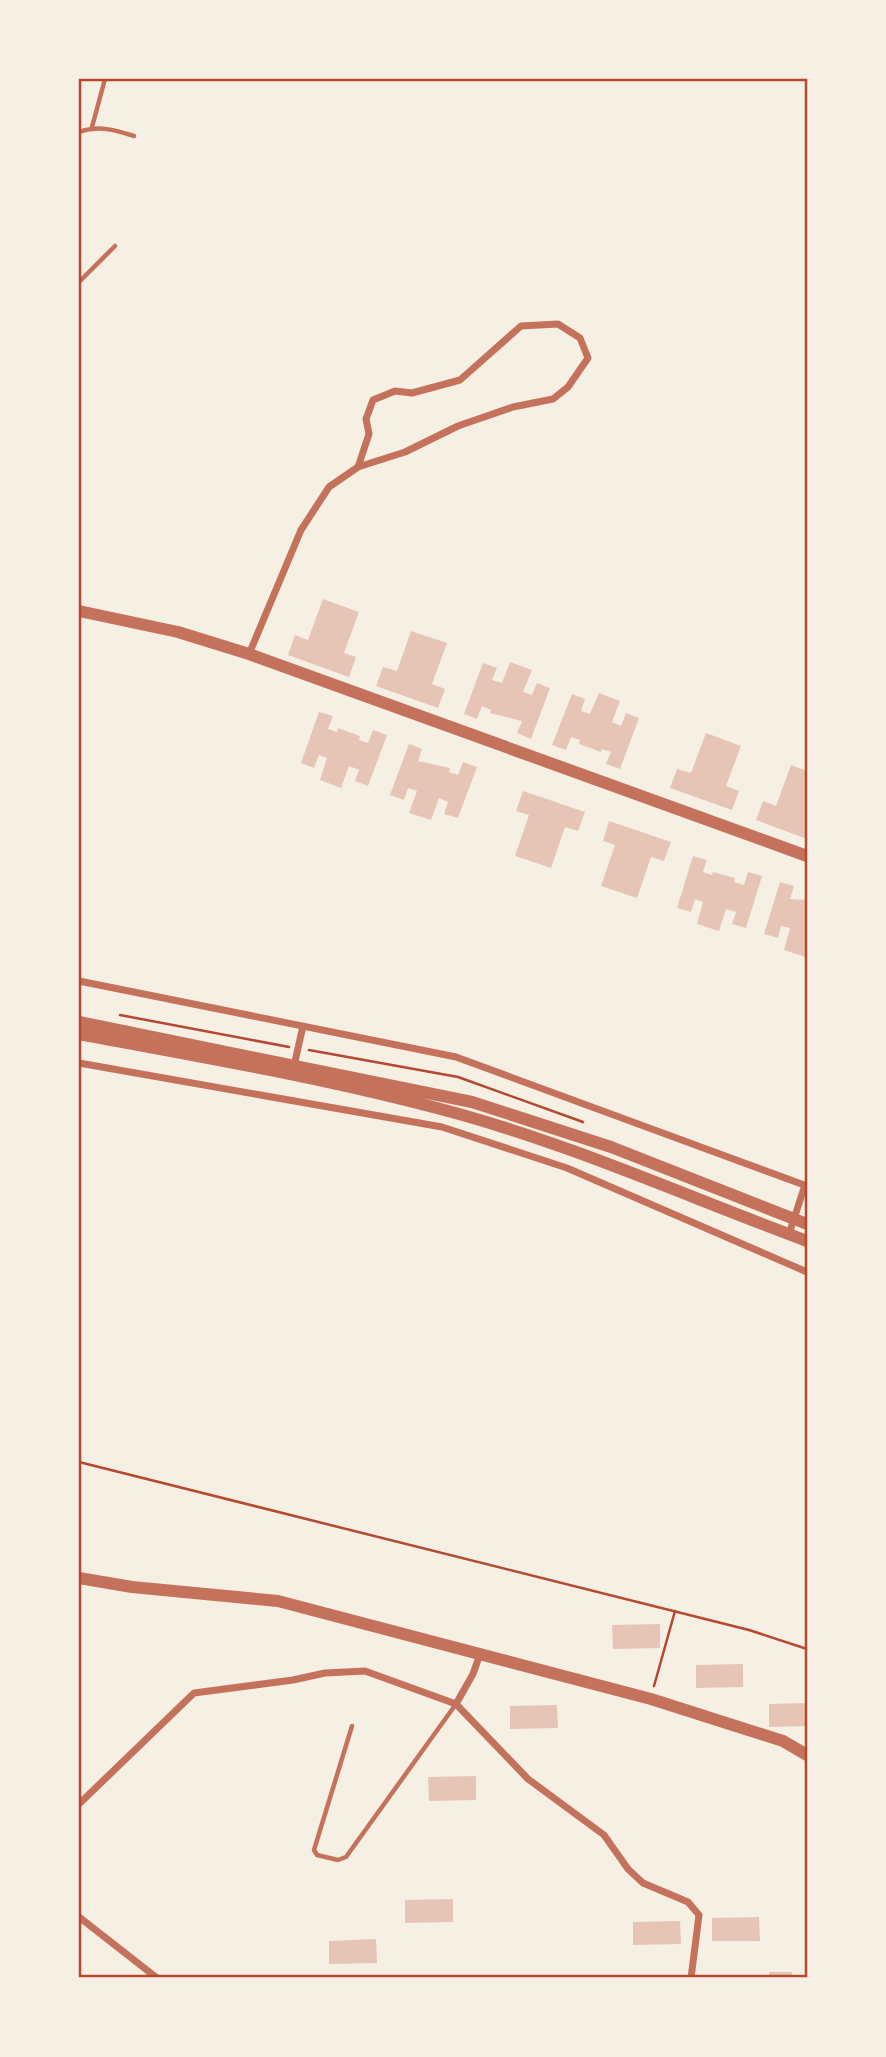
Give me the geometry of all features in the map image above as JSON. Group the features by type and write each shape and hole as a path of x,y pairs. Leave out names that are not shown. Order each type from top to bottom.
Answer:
{"street":[{"path":"249,654 301,530 329,487 358,467 405,452 458,426 513,407 553,399 568,387 588,358 580,338 558,324 521,326 460,380 412,393 394,391 373,400 366,419 369,434 358,467"},
{"path":"79,611 178,632 249,654 807,856"},
{"path":"79,981 456,1057 806,1186 789,1234"},
{"path":"79,1022 449,1104 611,1147 807,1224"},
{"path":"293,1069 303,1026"},
{"path":"79,1034 293,1069"},
{"path":"79,1063 274,1100 442,1126 567,1168 807,1272"},
{"path":"442,1126 449,1104"},
{"path":"449,1104 807,1241"},
{"path":"79,1578 132,1587 278,1601 651,1699 783,1741 807,1755"},
{"path":"456,1704 473,1674 480,1654"},
{"path":"79,1804 194,1693 325,1673 365,1671 456,1704 528,1779 604,1835 628,1869 643,1883 675,1894 694,1908 699,1915 691,1978"},
{"path":"79,1917 157,1978"}],"lane":[{"path":"92,127 105,79"},
{"path":"79,132 92,127 110,128 134,136"},
{"path":"79,282 115,246"},
{"path":"352,1726 314,1850 317,1855 338,1860 346,1857 456,1704"}],"path":[{"path":"79,1462 675,1611 807,1649"},
{"path":"651,1699 675,1611"}],"building":[{"path":"323,599 359,612 344,653 356,657 349,677 288,655 295,635 308,640"},
{"path":"411,631 447,643 432,684 445,689 438,708 376,686 383,667 397,671"},
{"path":"510,662 532,670 523,692 532,695 537,683 550,688 531,739 517,733 522,721 490,713 491,710 482,706 477,719 464,714 483,663 497,668 492,680 502,683"},
{"path":"599,693 620,701 612,722 621,726 626,713 639,718 620,769 606,764 611,752 602,749 601,752 579,744 580,740 571,737 566,750 552,745 572,694 585,699 581,711 590,714"},
{"path":"319,712 333,716 328,729 337,732 338,728 360,736 359,740 368,743 373,730 387,735 368,786 355,781 359,770 349,766 341,788 320,780 327,758 319,755 314,768 301,763"},
{"path":"706,733 741,746 726,786 739,791 732,810 670,788 677,769 691,773"},
{"path":"409,744 422,749 418,761 450,768 449,772 458,775 463,762 477,767 458,818 444,814 448,802 439,798 431,820 409,813 417,791 408,788 404,800 390,795"},
{"path":"791,765 807,771 807,839 756,820 763,801 776,806"},
{"path":"523,791 585,812 578,831 565,827 551,868 515,856 529,815 516,811"},
{"path":"609,821 671,842 664,861 651,857 637,898 601,886 615,845 603,841"},
{"path":"693,856 707,860 703,872 735,878 734,882 744,885 748,872 762,876 746,928 732,924 736,912 726,909 719,931 697,924 703,902 695,899 691,912 677,908"},
{"path":"780,882 794,886 790,899 807,900 806,957 784,950 790,928 781,926 778,938 764,934"},
{"path":"660,1624 660,1648 613,1649 612,1625"},
{"path":"743,1664 743,1687 696,1688 696,1665"},
{"path":"807,1703 807,1726 769,1727 769,1704"},
{"path":"557,1705 558,1728 510,1729 510,1706"},
{"path":"476,1776 476,1800 429,1801 428,1777"},
{"path":"453,1899 453,1922 405,1923 405,1900"},
{"path":"759,1917 760,1941 712,1941 712,1918"},
{"path":"680,1921 681,1944 633,1945 633,1922"},
{"path":"376,1939 377,1963 329,1964 329,1941"},
{"path":"769,1972 792,1972 793,1978 769,1978"}]}
